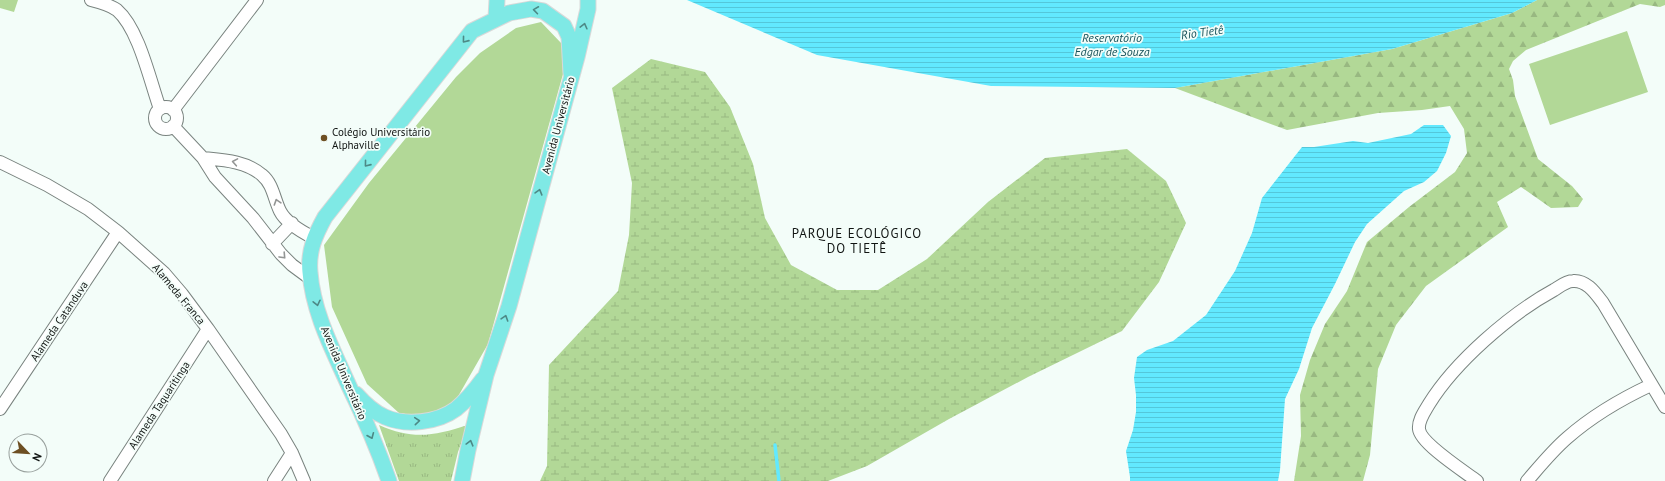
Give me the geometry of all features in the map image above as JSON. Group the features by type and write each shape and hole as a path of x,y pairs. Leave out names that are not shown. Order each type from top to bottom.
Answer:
{"main road":[{"path":"496,18 497,0"},
{"name":"Avenida Universitário","path":"462,481 486,375 509,306 571,74 577,57 588,10 588,0"},
{"name":"Avenida Universitário","path":"389,481 349,385 332,350 320,317 310,271 314,238 325,217 472,31 509,13 531,9 543,11 564,26 569,37 571,74"},
{"path":"349,385 364,404 385,417 409,422 433,420 455,410 472,393 486,375"}],"street":[{"path":"91,0 116,10 125,20 136,37 160,109"},
{"path":"173,110 257,0"},
{"path":"166,107 173,110 176,119 173,126 167,129 158,126 155,120 156,114 160,109 166,107"},
{"path":"173,126 203,158 215,177 253,218 272,244 292,265 311,279"},
{"path":"203,158 245,164 263,175 274,192 280,212 292,223 314,238"},
{"name":"Alameda Franca","path":"0,162 47,185 88,209 118,232 164,273 208,329 281,434 292,453 304,481"},
{"path":"272,244 292,223"},
{"name":"Alameda Catanduva","path":"0,410 118,232"},
{"path":"1477,481 1425,441 1421,436 1419,429 1421,419 1435,394 1473,353 1507,322 1540,298 1567,282 1573,280 1579,282 1594,291 1603,303 1651,386 1665,407"},
{"name":"Alameda Taquaritinga","path":"110,481 208,329"},
{"path":"1528,481 1549,455 1567,437 1595,416 1625,397 1651,386"},
{"path":"274,481 292,453"}],"green space":[{"path":"0,0 18,0 14,12 0,8"},
{"path":"1537,0 1665,0 1665,5 1660,7 1640,4 1526,50 1513,61 1509,69 1513,80 1515,96 1538,159 1572,186 1583,199 1578,207 1551,208 1521,187 1497,202 1508,227 1426,286 1396,325 1378,369 1370,455 1363,481 1294,481 1301,436 1300,395 1310,360 1325,324 1347,291 1367,242 1409,207 1455,172 1467,153 1464,129 1450,106 1422,110 1378,113 1287,130 1175,88 1392,49 1512,13"},
{"path":"541,22 562,44 563,74 488,344 456,400 435,413 419,416 399,413 367,384 332,307 324,245 369,183 456,77 480,53 516,28"},
{"path":"1627,31 1648,92 1550,125 1529,64"},
{"path":"651,59 705,72 730,107 753,164 765,218 791,265 837,290 878,290 927,259 988,202 1045,158 1127,149 1166,181 1186,223 1159,282 1122,331 1028,377 949,419 867,466 828,481 540,481 547,466 549,365 618,291 629,235 632,183 612,88"},
{"path":"379,425 402,433 424,435 445,432 468,425 458,452 451,481 399,481"}],"water":[{"name":"Reservatório Edgar de Souza","path":"687,0 1537,0 1512,13 1392,49 1175,88 991,86 817,55"},
{"path":"1424,125 1443,125 1451,136 1446,153 1437,171 1424,182 1404,191 1367,224 1355,242 1312,328 1299,369 1285,399 1278,481 1130,481 1126,451 1133,430 1136,412 1134,378 1137,357 1147,350 1173,341 1206,315 1235,271 1252,233 1262,198 1302,147 1314,147 1353,141 1368,143 1411,134"}],"waterway":[{"path":"775,445 779,481"}],"place":[{"name":"Colégio Universitário Alphaville","path":"324,138"}],"district":[{"name":"PARQUE ECOLÓGICO DO TIETÊ","path":"857,240"}],"water label":[{"name":"Rio Tietê","path":"1202,32"}]}
